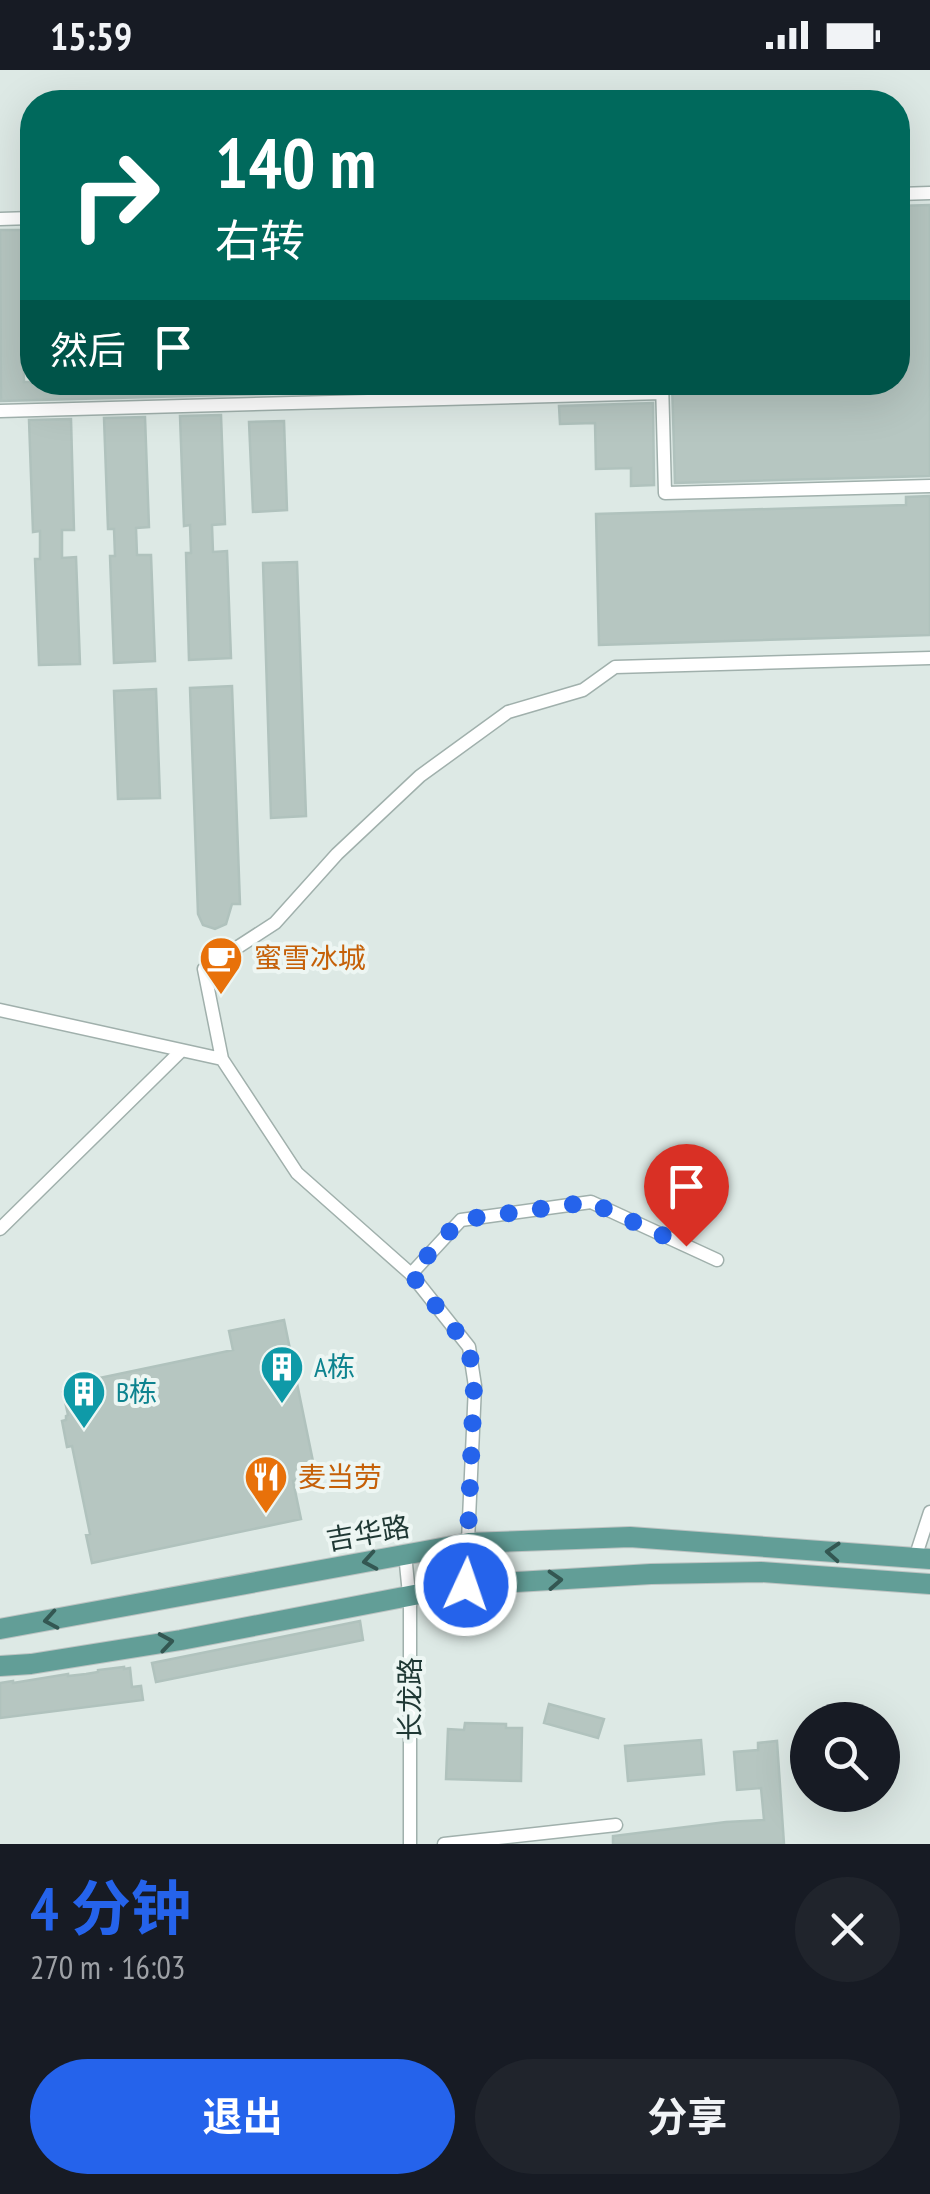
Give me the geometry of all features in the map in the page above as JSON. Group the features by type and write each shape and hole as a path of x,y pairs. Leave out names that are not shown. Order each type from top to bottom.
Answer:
{"main road":[{"name":"吉华路","path":"0,1628 469,1542 630,1537 923,1559"},
{"path":"0,1666 181,1640 466,1585 760,1572 930,1584"}],"street":[{"path":"0,411 461,395"},
{"path":"662,395 664,493 930,486"},
{"path":"466,1585 474,1386 469,1348 411,1274 296,1173 222,1059 204,969 276,923 338,854 420,776 508,712 583,690 615,668 930,658"},
{"path":"0,1010 222,1059"},
{"path":"0,1229 181,1051"},
{"path":"411,1274 460,1220 590,1202 717,1260"},
{"path":"923,1559 930,1512"},
{"name":"长龙路","path":"405,1554 410,1596 410,1844"},
{"path":"444,1844 616,1825"}],"building":[{"path":"930,205 930,476 675,483 672,395 910,395 910,206"},
{"path":"0,230 20,230 20,395 224,395 1,401"},
{"path":"653,403 654,485 631,486 631,468 596,469 595,423 560,424 559,406"},
{"path":"221,415 225,524 212,525 213,552 227,551 231,658 189,660 186,553 191,553 190,525 184,526 180,416"},
{"path":"145,417 149,527 136,528 137,555 151,555 155,661 114,663 110,556 115,556 114,529 108,529 104,418"},
{"path":"71,419 74,530 62,530 62,558 76,557 80,664 39,665 35,559 40,559 40,531 33,532 29,420"},
{"path":"284,421 287,510 253,512 249,422"},
{"path":"930,496 930,635 599,645 596,514 906,505 906,497"},
{"path":"297,562 306,816 271,818 263,563"},
{"path":"232,686 240,904 232,904 226,924 215,929 203,925 198,914 190,688"},
{"path":"156,689 160,798 118,799 114,691"},
{"path":"284,1320 316,1476 293,1481 301,1519 92,1563 72,1446 67,1447 62,1421 68,1415 63,1392 91,1386 90,1380 233,1350 229,1331"},
{"path":"360,1621 363,1640 156,1682 152,1663"},
{"path":"130,1668 132,1687 141,1686 143,1700 0,1718 0,1683"},
{"path":"549,1704 604,1719 598,1738 544,1723"},
{"path":"465,1723 522,1728 521,1781 446,1779 448,1729 464,1730"},
{"path":"701,1740 704,1774 628,1781 625,1746"},
{"path":"777,1741 784,1844 613,1844 613,1836 764,1820 761,1788 737,1790 734,1752 758,1750 758,1743"}],"place":[{"name":"蜜雪冰城","path":"221,996"},
{"name":"A栋","path":"282,1405"},
{"name":"B栋","path":"84,1430"},
{"name":"麦当劳","path":"266,1515"}],"route":[{"path":"466,1585 474,1386 469,1348 411,1274 460,1220 590,1202 686,1246"}]}
